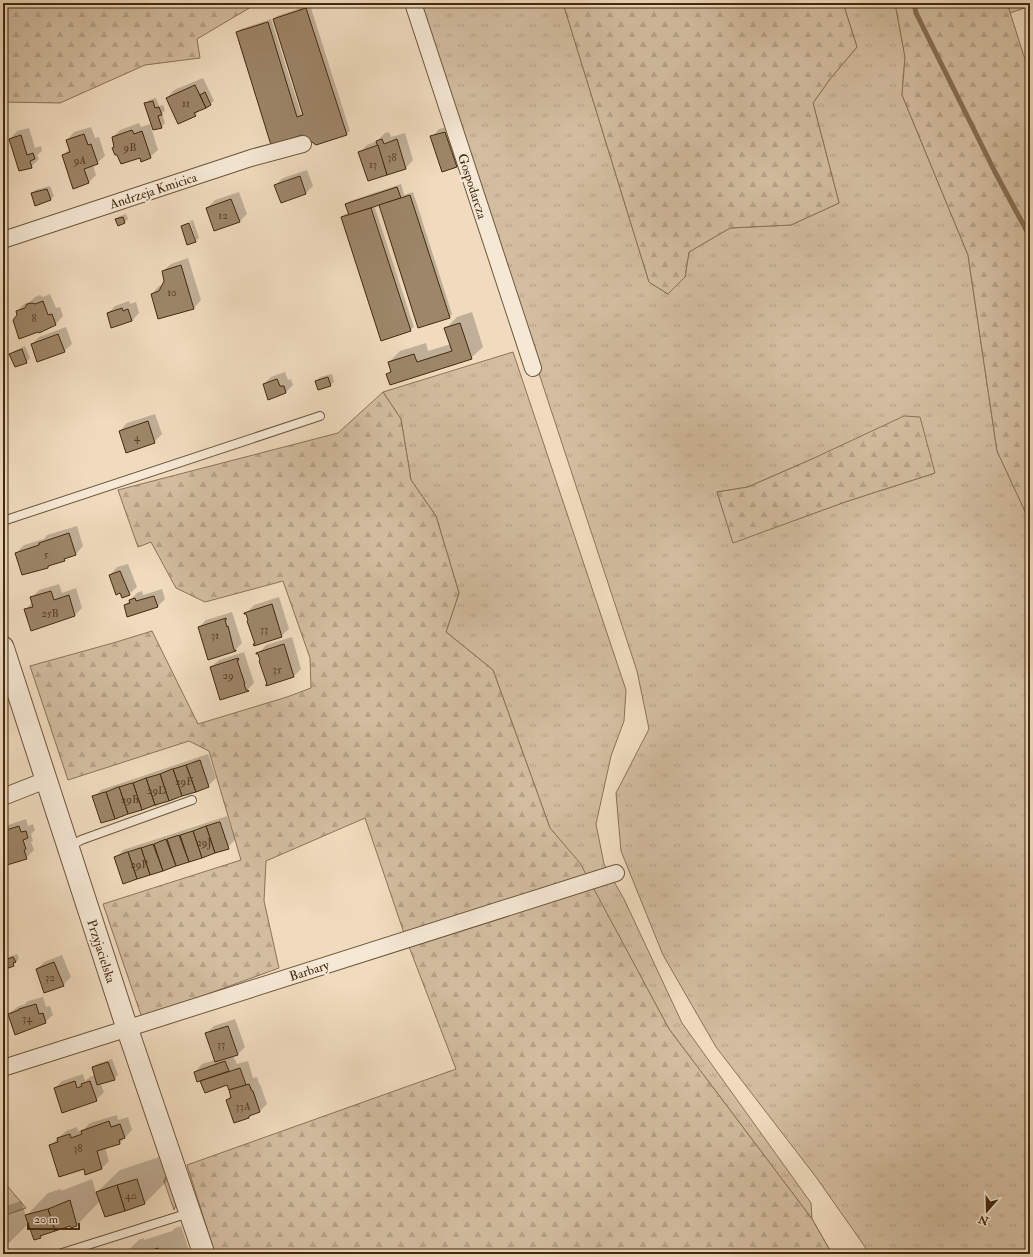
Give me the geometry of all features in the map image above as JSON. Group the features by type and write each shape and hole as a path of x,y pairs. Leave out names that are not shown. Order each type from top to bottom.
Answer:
{"street":[{"name":"Gospodarcza","path":"413,3 532,368"},
{"name":"Andrzeja Kmicica","path":"3,240 251,158 303,144"},
{"name":"Przyjacielska","path":"3,647 127,1028 204,1254"},
{"path":"3,797 46,780"},
{"name":"Barbary","path":"3,1068 616,873"}],"lane":[{"path":"3,521 320,416"},
{"path":"68,848 81,840 192,800"},
{"path":"59,1254 189,1213"}],"green space":[{"path":"3,3 250,3 251,7 197,39 200,58 145,65 60,103 3,102"},
{"path":"417,3 563,3 649,282 668,294 685,277 689,252 730,228 791,225 839,203 813,103 830,79 857,47 843,3 895,3 905,57 902,95 968,255 997,451 1030,522 1030,1254 870,1254 816,1177 716,1047 663,955 621,851 616,793 649,729 637,671","holes":["812,459 935,473 845,502 733,542 717,492 748,487"]},
{"path":"563,3 843,3 857,47 830,79 813,103 839,203 791,225 730,228 689,252 685,277 668,294 649,282"},
{"path":"895,3 1007,3 1030,75 1030,522 997,451 968,255 902,95 905,57"},
{"path":"1007,3 1030,3 1030,6 1010,13"},
{"path":"513,352 626,690 624,721 611,756 596,824 604,864 624,899 682,1023 811,1203 812,1219 669,1029 580,864 550,828 493,670 446,632 459,593 436,516 411,480 401,419 383,392"},
{"path":"383,392 401,419 411,480 436,516 459,593 446,632 493,670 550,828 580,863 669,1029 812,1219 832,1254 215,1254 187,1165 456,1069 406,939 365,818 266,861 264,901 279,968 142,1018 103,904 241,860 209,751 189,741 68,780 30,666 152,631 198,724 287,697 311,688 310,658 283,581 205,602 176,588 151,542 138,547 118,490 338,433"},
{"path":"904,416 920,417 935,473 845,502 733,543 717,492 748,487"},
{"path":"167,1175 176,1205 174,1210 164,1181"},
{"path":"3,1181 26,1208 3,1216"}],"building":[{"path":"306,8 347,135 316,145 302,135 271,145 236,32 268,22 297,117 303,115 273,19"},
{"path":"195,85 206,108 194,113 196,116 178,124 166,98"},
{"path":"205,92 211,105 206,108 200,95"},
{"path":"153,101 155,108 159,107 162,115 158,116 162,128 153,130 144,103"},
{"path":"132,130 134,134 142,131 151,158 141,162 140,158 121,164 112,148 114,147 112,137"},
{"path":"445,132 457,167 442,172 430,136"},
{"path":"84,134 88,145 91,144 98,164 84,169 89,183 73,189 62,155 70,152 66,140"},
{"path":"21,135 27,155 33,153 35,159 30,161 32,168 19,171 9,139"},
{"path":"382,139 384,144 397,139 406,169 387,175 376,141"},
{"path":"378,145 387,175 368,181 358,152"},
{"path":"300,176 306,194 281,203 274,185"},
{"path":"397,187 401,198 349,215 345,204"},
{"path":"47,189 51,200 35,206 31,193"},
{"path":"410,195 450,318 418,328 379,205"},
{"path":"231,199 240,222 214,231 206,208"},
{"path":"371,208 411,331 381,341 341,217"},
{"path":"123,217 125,223 118,226 115,219"},
{"path":"189,223 196,242 187,245 181,226"},
{"path":"181,265 194,309 158,319 151,294 159,291 164,281 162,271"},
{"path":"43,301 48,315 52,314 56,325 39,333 38,332 19,339 13,320 17,315 16,311 25,308 27,304 35,304"},
{"path":"122,308 123,311 128,309 132,321 111,328 107,313"},
{"path":"460,323 472,359 390,385 386,374 391,372 388,362 414,354 417,362 452,351 444,328"},
{"path":"58,334 65,352 37,362 31,344"},
{"path":"22,349 27,363 15,367 9,354"},
{"path":"328,377 331,386 318,390 315,381"},
{"path":"277,379 280,386 284,386 286,393 268,400 263,384"},
{"path":"148,421 155,443 126,453 119,431"},
{"path":"69,533 76,555 64,559 65,561 48,566 48,568 22,575 15,553"},
{"path":"120,571 130,595 122,598 120,593 116,595 109,575"},
{"path":"51,591 54,600 69,595 75,616 31,631 24,609 33,607 30,597"},
{"path":"154,596 158,607 127,617 124,605 130,603 129,600 135,598 136,601"},
{"path":"272,604 282,637 254,646 253,644 255,644 247,621 248,620 246,614 244,613"},
{"path":"226,618 225,620 227,627 228,626 234,650 236,651 208,660 198,627"},
{"path":"284,644 294,677 266,686 267,684 259,661 260,660 258,654 256,653"},
{"path":"238,658 239,660 237,660 246,690 249,691 220,700 210,667"},
{"path":"200,760 209,787 196,792 186,765"},
{"path":"186,765 196,792 182,796 173,769"},
{"path":"172,769 182,796 169,801 160,774"},
{"path":"160,774 169,801 155,805 146,778"},
{"path":"146,778 155,805 142,810 133,783"},
{"path":"133,783 142,810 128,814 119,787"},
{"path":"118,787 128,814 115,819 106,792"},
{"path":"106,792 115,819 101,823 92,796"},
{"path":"220,822 229,849 215,853 206,826"},
{"path":"19,826 21,832 26,831 28,838 23,840 27,859 7,865 3,854 3,831"},
{"path":"206,826 215,853 202,858 193,831"},
{"path":"193,831 202,858 189,862 180,835"},
{"path":"179,835 189,862 176,866 167,839"},
{"path":"166,839 176,866 163,871 154,844"},
{"path":"153,844 163,871 150,875 141,848"},
{"path":"141,848 150,875 137,879 128,852"},
{"path":"127,852 137,879 123,884 114,857"},
{"path":"13,957 16,962 13,963 14,966 3,970 3,961"},
{"path":"54,962 64,986 44,993 36,969"},
{"path":"36,1004 39,1014 43,1013 46,1023 15,1035 8,1014"},
{"path":"228,1026 238,1055 215,1062 205,1033"},
{"path":"225,1061 229,1071 197,1082 194,1072"},
{"path":"108,1062 115,1080 97,1085 92,1067"},
{"path":"240,1068 246,1085 229,1090 227,1085 205,1093 200,1081"},
{"path":"75,1081 77,1088 82,1086 81,1084 90,1081 97,1101 62,1113 54,1088"},
{"path":"249,1084 260,1112 249,1116 249,1118 234,1123 226,1100 231,1098 229,1090"},
{"path":"109,1121 111,1127 120,1124 125,1138 119,1140 120,1144 97,1151 102,1169 85,1175 84,1169 59,1177 49,1145 58,1142 57,1138 70,1134 71,1138 82,1134 81,1131"},
{"path":"137,1179 145,1204 125,1211 117,1185"},
{"path":"117,1185 125,1211 105,1217 96,1192"},
{"path":"70,1200 77,1226 71,1228 70,1226 55,1231 48,1209"},
{"path":"48,1209 55,1231 40,1236 41,1238 34,1240 25,1215"},
{"path":"158,1248 160,1254 144,1254 153,1252 152,1250"}],"waterway":[{"path":"914,3 916,13 995,172 1030,237"}]}
